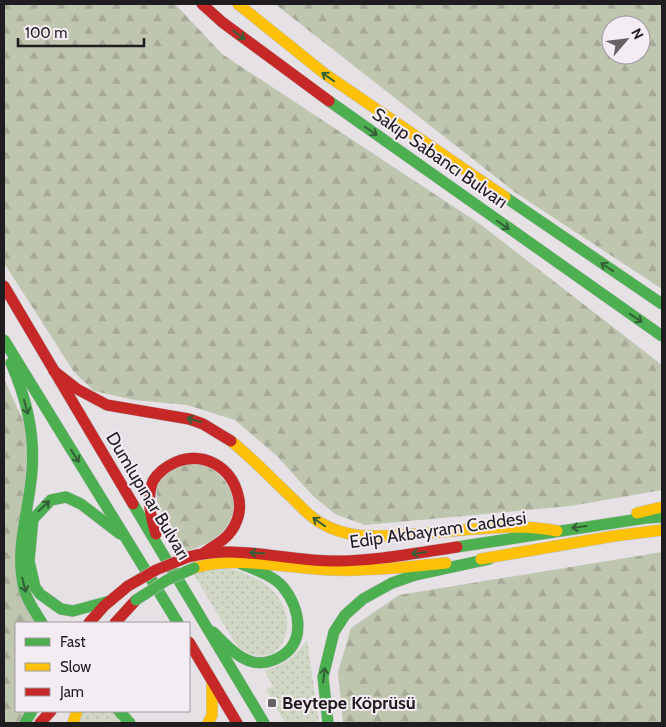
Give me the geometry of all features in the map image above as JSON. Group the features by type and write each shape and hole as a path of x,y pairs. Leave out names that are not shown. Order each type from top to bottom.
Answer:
{"main road":[{"name":"Sakıp Sabancı Bulvarı","path":"202,4 222,22 291,74 662,336"},
{"name":"Sakıp Sabancı Bulvarı","path":"238,4 325,74 662,304"},
{"name":"Dumlupınar Bulvarı","path":"4,286 264,723"},
{"path":"4,340 177,622"},
{"path":"4,345 19,382 31,423 32,471 19,556 24,591 41,622"},
{"path":"54,372 77,389 106,404 189,419 213,428 236,445 307,513 326,527 348,535 372,537 537,527 556,530"},
{"path":"160,551 149,501 154,479 164,468 171,464 183,459 195,459 216,464 227,472 234,481 239,501 239,512 228,536 204,553"},
{"path":"110,601 73,611 61,609 40,594 35,587 29,561 33,519 41,508 51,500 66,497 94,513 128,540"},
{"path":"603,524 662,507"},
{"name":"Edip Akbayram Caddesi","path":"90,622 128,586 156,570 188,557 204,553 238,551 334,561 381,559 556,530 662,517"},
{"name":"Edip Akbayram Caddesi","path":"136,600 160,584 194,568 210,564 240,563 334,570 377,570 489,559 614,536 662,530"},
{"path":"328,723 323,677 334,632 345,615 363,599 392,583 415,575 489,559"},
{"path":"204,624 238,653 252,662 265,663 280,659 292,648 297,636 299,620 293,601 281,585 240,563"},
{"path":"112,622 136,600"},
{"path":"116,622 136,600"},
{"path":"190,644 237,723"},
{"path":"208,723 212,715 211,681"},
{"path":"25,723 31,712"},
{"path":"40,723 50,712"},
{"path":"120,712 130,723"}],"green space":[{"path":"4,4 175,4 222,54 480,224 662,365 662,490 571,506 365,525 335,514 312,495 277,456 235,420 187,405 134,400 94,391 74,372 4,263"},
{"path":"275,4 662,4 662,289 516,193"},
{"path":"4,379 31,441 17,543 36,622 15,622 15,712 27,712 19,723 4,723"},
{"path":"201,463 221,476 228,485 234,504 232,515 228,525 219,535 207,543 184,553 160,509 157,497 158,486 163,476 174,468"},
{"path":"662,552 662,723 343,723 338,672 351,628 399,595"},
{"path":"225,568 256,578 275,594 285,612 287,630 281,644 270,654 255,655 237,646 194,575 208,569"},
{"path":"307,640 319,723 285,723 266,690 273,686 264,670 288,660"},
{"path":"83,712 116,712 125,723 79,723"}],"traffic: fast":[{"path":"329,101 662,336"},
{"path":"505,197 662,304"},
{"path":"4,340 177,622"},
{"path":"11,363 25,402 31,429 33,457 21,544 21,574 27,598 41,622"},
{"path":"110,601 73,611 61,609 40,594 35,587 29,561 33,519 51,500 66,497 81,504 120,534"},
{"path":"133,504 264,723"},
{"path":"457,547 662,517"},
{"path":"328,723 323,677 334,632 345,615 363,599 392,583 415,575 489,559"},
{"path":"213,632 236,654 247,660 259,663 273,660 286,653 293,645 297,636 297,616 294,606 283,587 268,576 239,563"},
{"path":"136,600 167,580 194,568"},
{"path":"25,723 31,712"},
{"path":"120,712 130,723"}],"traffic: slow":[{"path":"238,4 325,74 505,197"},
{"path":"231,441 312,517 332,529 344,533 380,536 505,527 540,528 557,531"},
{"path":"637,513 662,507"},
{"path":"481,559 614,536 662,530"},
{"path":"194,568 210,564 245,563 318,569 363,570 446,563"},
{"path":"208,723 212,715 212,684"},
{"path":"73,723 77,712"}],"traffic: jam":[{"path":"202,4 222,22 329,101"},
{"path":"4,286 133,504"},
{"path":"54,371 77,389 107,405 189,419 203,424 231,441"},
{"path":"156,534 151,515 150,501 151,488 155,478 169,465 176,462 186,459 206,460 223,469 229,476 238,495 240,506 234,526 228,535 204,553"},
{"path":"188,557 226,552 351,561 457,547"},
{"path":"128,586 156,570 188,557"},
{"path":"90,622 104,606 128,586"},
{"path":"116,622 136,600"},
{"path":"190,644 237,723"},
{"path":"40,723 50,712"}],"place":[{"name":"Beytepe Köprüsü","path":"272,703"}]}
